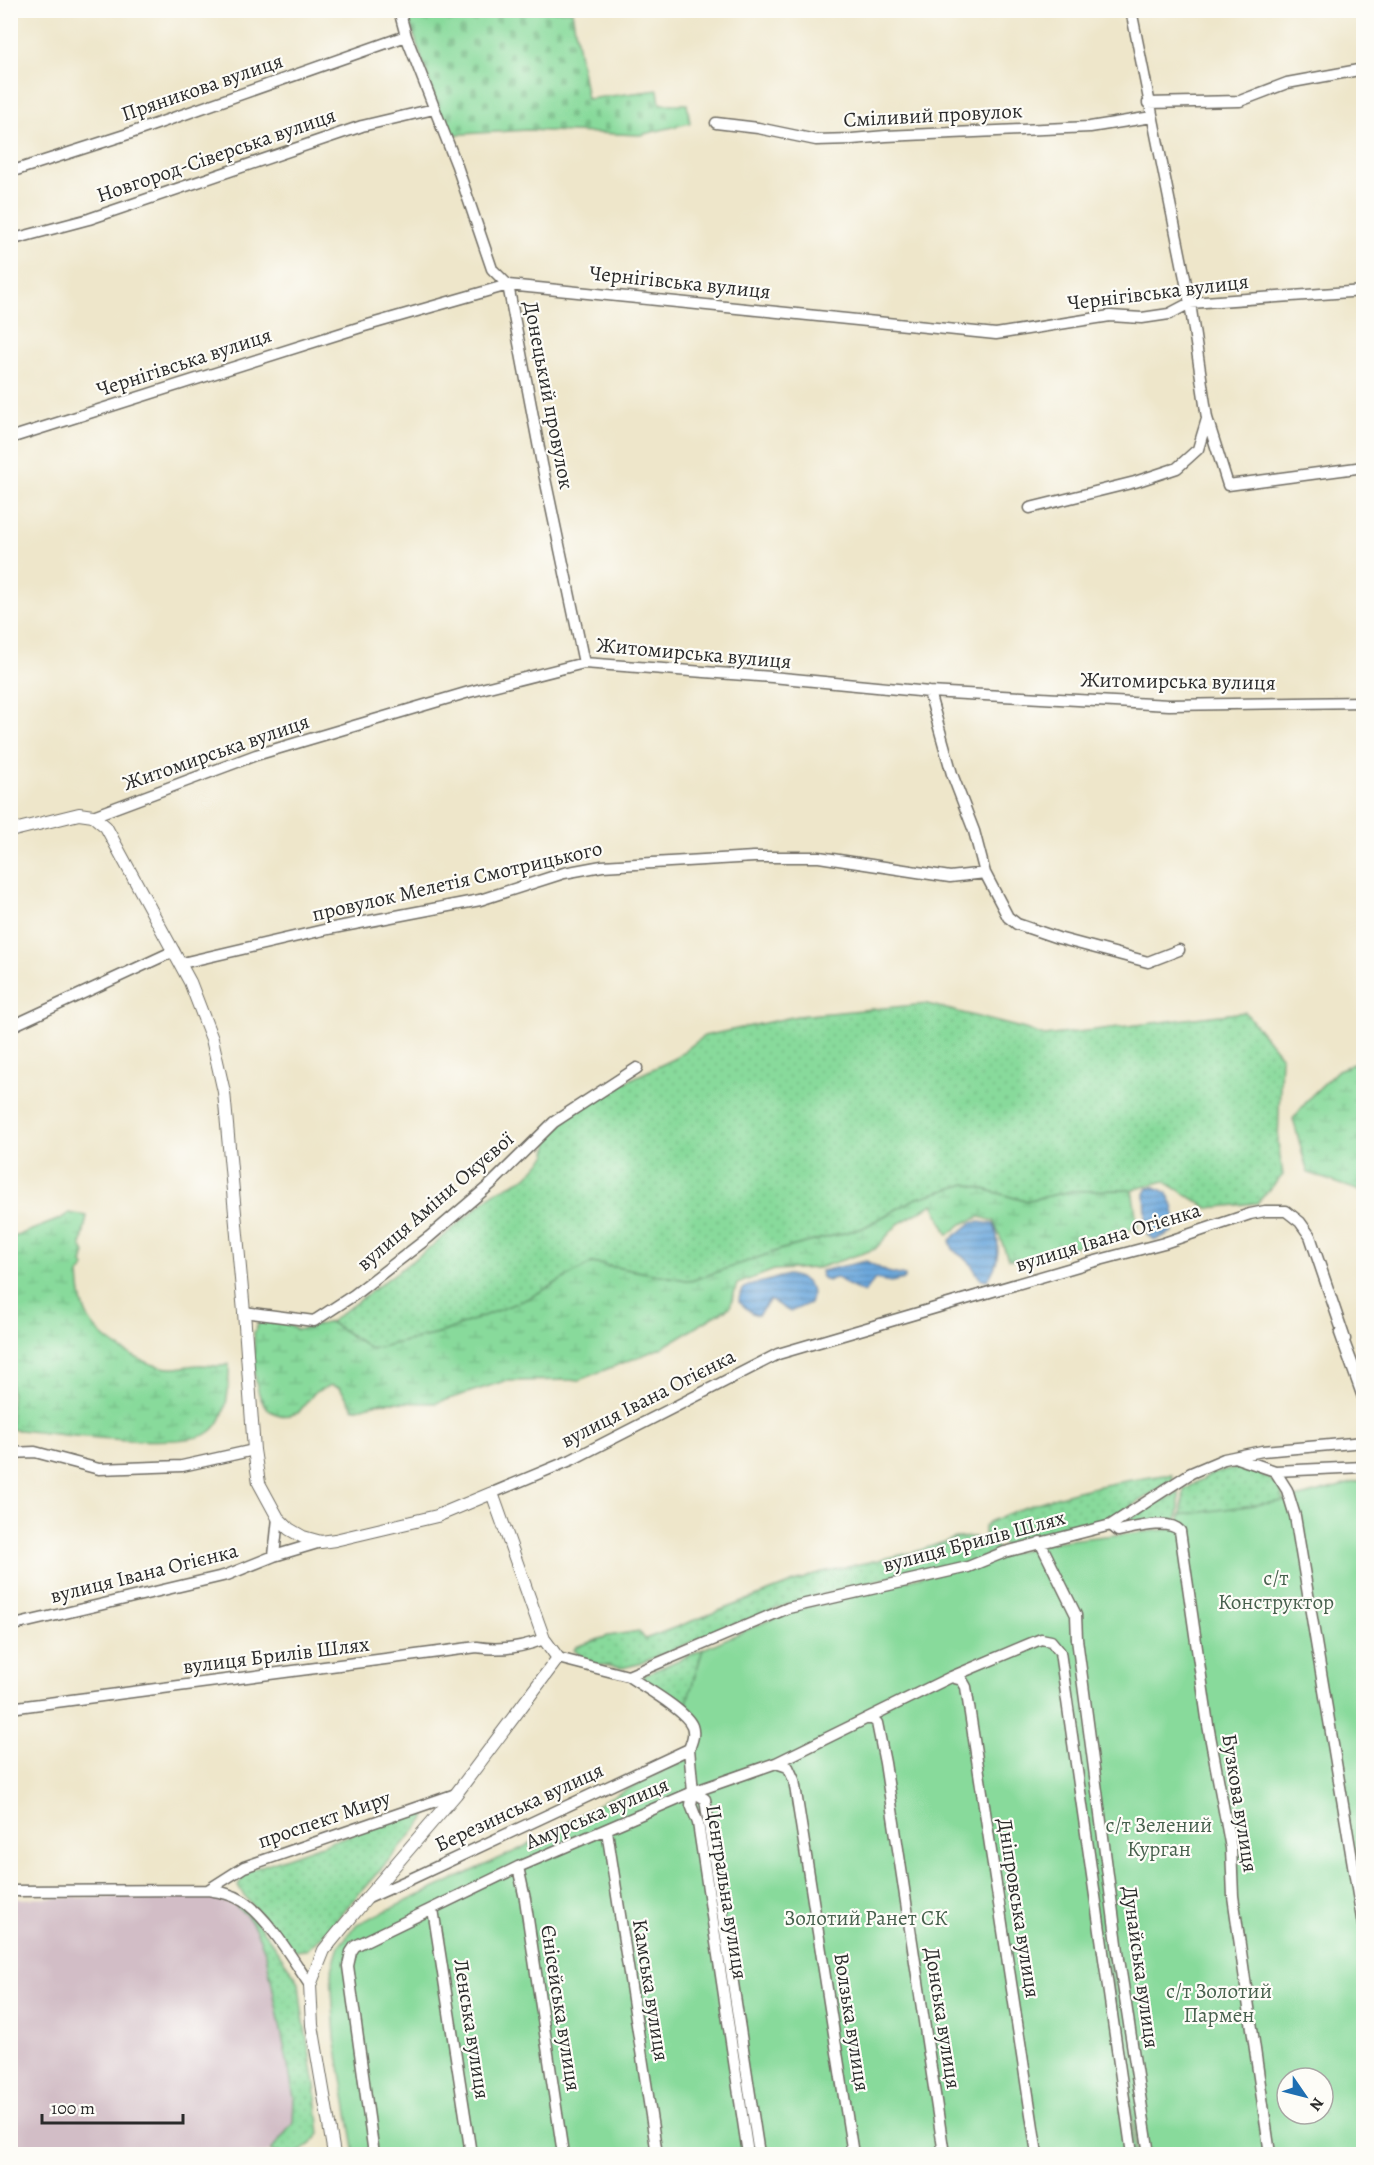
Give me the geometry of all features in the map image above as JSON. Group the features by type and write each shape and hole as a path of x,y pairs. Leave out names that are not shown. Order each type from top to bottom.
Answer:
{"street":[{"name":"Донецький провулок","path":"399,10 406,36 457,166 492,269 508,285 542,464 584,663"},
{"path":"1131,10 1190,303 1207,418 1228,484 1364,467"},
{"name":"Пряникова вулиця","path":"10,172 128,134 406,36"},
{"path":"1148,103 1240,100 1287,83 1364,69"},
{"name":"Новгород-Сіверська вулиця","path":"10,240 89,219 362,126 434,109"},
{"name":"Сміливий провулок","path":"716,123 758,128 816,140 828,140 1090,127 1152,117"},
{"name":"Чернігівська вулиця","path":"10,438 361,327 508,285 996,334 1110,316 1143,318 1169,314 1190,303 1364,291"},
{"path":"1030,508 1134,482 1178,468 1198,450 1207,418"},
{"path":"1198,450 1218,454"},
{"name":"Житомирська вулиця","path":"10,831 79,814 93,816 256,755 469,692 584,663 929,692 1169,705 1364,702"},
{"path":"929,692 952,774 974,831 985,873 1008,917 1017,924 1058,938 1148,962 1179,950"},
{"path":"93,816 106,827 182,963 205,1016 224,1092 254,1450 259,1483 278,1518 289,1529 303,1537 321,1542"},
{"name":"провулок Мелетія Смотрицького","path":"182,963 328,929 480,900 564,873 602,866 754,857 819,857 951,877 985,873"},
{"path":"10,1027 174,951"},
{"name":"вулиця Аміни Окуєвої","path":"244,1312 314,1321 354,1295 429,1237 491,1184 554,1122 637,1068"},
{"name":"вулиця Івана Огієнка","path":"10,1626 227,1575 274,1556 321,1542 437,1516 571,1460 778,1354 1164,1243 1250,1214 1286,1211 1302,1224"},
{"path":"1302,1224 1310,1236 1346,1339 1308,1238 1302,1224"},
{"path":"1302,1224 1350,1356 1355,1371 1352,1365 1302,1224"},
{"path":"1302,1224 1364,1400"},
{"name":"вулиця Брилів Шлях","path":"628,1676 788,1608 968,1567 1005,1552 1111,1525 1191,1473 1224,1459 1263,1451 1364,1442"},
{"path":"10,1453 35,1452 99,1469 182,1466 254,1450"},
{"path":"1237,1458 1275,1471 1364,1467"},
{"path":"1275,1471 1287,1490 1295,1516 1364,1931"},
{"path":"492,1493 544,1639 558,1658 628,1676 661,1697 689,1721 693,1734 689,1749 693,1792"},
{"path":"274,1556 278,1518"},
{"name":"Бузкова вулиця","path":"1111,1525 1118,1531 1161,1525 1172,1525 1180,1531 1208,1725 1231,1848 1233,1896 1270,2154"},
{"name":"Дунайська вулиця","path":"1040,1542 1076,1615 1077,1639 1119,1959 1149,2154"},
{"name":"вулиця Брилів Шлях","path":"10,1708 477,1647 493,1650 528,1645 544,1639"},
{"name":"Амурська вулиця","path":"374,2154 348,1959 351,1952 362,1943 518,1868 693,1792 776,1763 951,1677 1041,1639 1051,1641"},
{"name":"Дунайська вулиця","path":"1051,1641 1060,1652 1132,2154"},
{"name":"Березинська вулиця","path":"334,2154 312,2025 309,1985 324,1950 456,1794 558,1658"},
{"name":"Дніпровська вулиця","path":"951,1677 962,1680 966,1687 1037,2154"},
{"name":"Донська вулиця","path":"866,1719 873,1719 878,1723 944,2154"},
{"name":"Березинська вулиця","path":"366,1899 689,1749"},
{"name":"Волзька вулиця","path":"776,1763 788,1767 794,1780 853,2154"},
{"name":"Центральна вулиця","path":"748,2154 698,1823 691,1805 693,1792 705,1799 759,2154"},
{"name":"проспект Миру","path":"208,1890 244,1868 456,1794"},
{"name":"Камська вулиця","path":"607,1831 657,2154"},
{"name":"Єнісейська вулиця","path":"518,1868 525,1899 563,2154"},
{"path":"10,1891 208,1890 227,1893 242,1900 256,1911 292,1957 309,1985"},
{"name":"Ленська вулиця","path":"433,1909 471,2154"}],"shaded area":[{"path":"206,1895 236,1906 247,1916 266,1954 294,2097 293,2123 283,2138 271,2151 257,2154 11,2154 10,1899"}],"green space":[{"path":"406,11 572,11 587,99 658,90 660,104 687,104 690,123 640,135 527,130 447,135"},
{"path":"927,1004 1044,1036 1245,1012 1281,1056 1278,1144 1283,1175 1257,1203 1208,1208 1164,1181 1132,1190 1073,1191 1025,1201 966,1184 915,1199 863,1228 783,1249 691,1281 592,1263 530,1298 438,1334 371,1349 330,1322 436,1243 494,1193 527,1177 547,1155 549,1135 580,1108 623,1083 674,1059 704,1036 797,1016"},
{"path":"1363,1060 1363,1192 1308,1173 1293,1119 1311,1096 1338,1070"},
{"path":"966,1184 1025,1201 1073,1191 1132,1190 1138,1227 1029,1261 1008,1259 994,1221 980,1217 962,1224 948,1235 933,1204 898,1224 875,1249 818,1268 774,1270 737,1284 730,1307 661,1348 579,1380 505,1381 436,1403 382,1402 354,1409 340,1388 331,1385 315,1392 298,1413 284,1416 270,1410 263,1403 258,1392 254,1367 254,1332 258,1324 268,1317 279,1319 297,1330 330,1322 371,1349 438,1334 529,1298 592,1263 691,1281 783,1249 863,1228 915,1199"},
{"path":"69,1213 87,1216 81,1245 85,1253 82,1263 85,1267 79,1274 80,1292 89,1319 103,1336 136,1358 160,1366 173,1368 229,1364 227,1401 221,1418 210,1432 196,1437 173,1440 145,1440 83,1437 11,1429 11,1238 60,1219"},
{"path":"1238,1468 1268,1477 1278,1487 1285,1502 1181,1517 1184,1490 1211,1474"},
{"path":"1172,1475 1173,1480 1106,1522 1008,1547 984,1534 984,1527 989,1522 1032,1505 1118,1482"},
{"name":"Золотий Ранет СК","path":"1363,1480 1363,2154 1138,2154 1104,1928 1135,2154 355,2154 335,2038 331,1973 339,1946 357,1924 520,1849 604,1801 696,1754 697,1723 685,1709 703,1649 790,1611 1059,1541 1179,1528 1180,1515 1285,1501"},
{"path":"1179,1492 1176,1523 1119,1528 1126,1520"},
{"path":"973,1537 997,1547 997,1550 971,1564 886,1578 789,1604 639,1664 622,1668 590,1663 574,1650 576,1647 608,1636 639,1631 645,1639 818,1573 915,1552 956,1538"},
{"path":"703,1649 684,1713 642,1681 642,1676"},
{"path":"421,1810 426,1813 425,1819 321,1937 306,1950 294,1951 244,1896 238,1885 247,1871"},
{"path":"240,1904 251,1913 299,1982 320,2134 310,2145 293,2154 286,2155 271,2151 293,2123 294,2097 266,1954 255,1928 236,1906"}],"water":[{"path":"1155,1187 1167,1193 1175,1216 1172,1232 1156,1240 1147,1234 1145,1194 1148,1188"},
{"path":"971,1223 994,1224 997,1238 997,1260 987,1280 981,1279 969,1262 955,1251 950,1240"},
{"path":"866,1261 887,1272 905,1276 905,1279 891,1282 875,1279 864,1293 839,1279 828,1281 821,1277 821,1271"},
{"path":"788,1275 807,1283 812,1292 810,1303 790,1312 770,1300 758,1315 739,1302 739,1297 746,1287"}],"park label":[{"name":"с/т Конструктор","path":"1276,1590"},
{"name":"с/т Зелений Курган","path":"1159,1837"},
{"name":"с/т Золотий Пармен","path":"1219,2003"}]}
